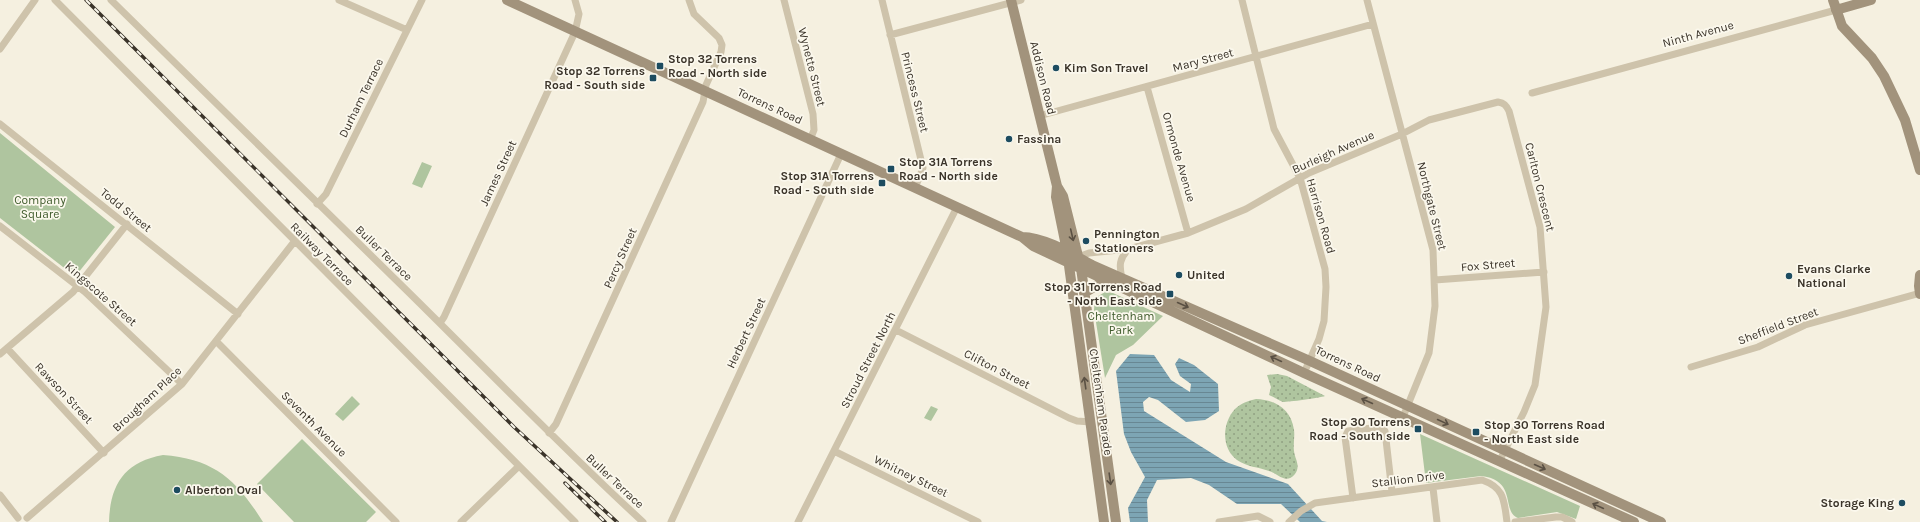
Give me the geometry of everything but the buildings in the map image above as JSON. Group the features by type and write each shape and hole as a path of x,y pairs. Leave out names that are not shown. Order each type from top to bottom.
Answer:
{"main road":[{"name":"Torrens Road","path":"507,0 958,207 1022,237 1033,246 1067,257 1078,257 1122,278 1310,360 1661,522"},
{"name":"Ninth Avenue","path":"1834,5 1872,0"},
{"name":"Addison Road","path":"1014,1 1039,116 1057,186 1063,196 1081,268"},
{"path":"1834,5 1846,34 1872,58 1884,76 1905,120 1920,170"},
{"name":"Addison Road","path":"1057,186 1056,198 1067,257"},
{"name":"Torrens Road","path":"1067,257 1081,268 1304,373 1500,460 1634,522"},
{"name":"Cheltenham Parade","path":"1067,257 1104,522"},
{"name":"Cheltenham Parade","path":"1081,268 1116,522"},
{"path":"1920,275 1918,286 1920,293"},
{"path":"1084,293 1106,280"},
{"path":"1247,346 1252,341 1249,334"}],"street":[{"path":"0,49 35,0"},
{"name":"Railway Terrace","path":"55,0 294,242 575,522"},
{"name":"Buller Terrace","path":"111,0 317,204 440,323 549,433 643,522"},
{"path":"339,0 407,30"},
{"name":"Durham Terrace","path":"317,204 326,194 422,0"},
{"name":"James Street","path":"440,323 575,32 579,14 575,0"},
{"name":"Percy Street","path":"549,433 556,424 700,109 706,85 721,52 722,45 719,38 694,14 689,0"},
{"name":"Wynette Street","path":"784,0 813,114 814,130 810,140"},
{"name":"Princess Street","path":"882,0 923,168 915,188"},
{"name":"Harrison Road","path":"1242,0 1274,129 1300,178 1324,269 1326,286 1324,320 1319,339 1304,373"},
{"name":"Northgate Street","path":"1367,0 1430,237 1435,280 1435,306 1429,354 1403,417"},
{"path":"890,35 1014,1"},
{"name":"Ninth Avenue","path":"1532,93 1834,5"},
{"name":"Mary Street","path":"1039,116 1373,24"},
{"name":"Ormonde Avenue","path":"1147,86 1188,233"},
{"name":"Burleigh Avenue","path":"1078,257 1089,253 1129,249 1188,233 1246,209 1300,178 1402,134 1429,120 1498,102 1505,104"},
{"name":"Carlton Crescent","path":"1500,460 1526,407 1537,376 1546,307 1540,227 1509,111 1505,104"},
{"name":"Todd Street","path":"0,124 238,314"},
{"name":"Herbert Street","path":"671,522 841,154"},
{"name":"Stroud Street North","path":"798,522 958,207"},
{"path":"0,354 77,286 127,224"},
{"name":"Kingscote Street","path":"0,226 77,286 182,384"},
{"name":"Brougham Place","path":"28,520 182,384 294,242"},
{"path":"1122,278 1119,268 1120,259 1129,249"},
{"name":"Fox Street","path":"1435,280 1544,272"},
{"name":"Sheffield Street","path":"1691,367 1758,347 1805,325 1920,293"},
{"name":"Clifton Street","path":"896,330 1069,418 1077,421 1091,422"},
{"name":"Seventh Avenue","path":"216,341 396,522"},
{"name":"Rawson Street","path":"7,348 104,453"},
{"path":"1353,498 1345,437 1348,431 1380,427 1385,431 1392,492"},
{"name":"Whitney Street","path":"834,451 978,522"},
{"path":"461,522 519,466"},
{"name":"Stallion Drive","path":"1289,521 1300,511 1315,503 1392,492 1433,488 1482,480 1497,488 1504,499 1507,522"},
{"path":"1433,488 1437,522"},
{"path":"0,496 16,520 23,516 28,520"},
{"path":"1219,522 1258,516 1270,522"},
{"path":"1515,522 1556,517 1562,517 1572,522"}],"green space":[{"name":"Company Square","path":"0,133 115,227 78,273 72,274 0,218"},
{"path":"422,162 432,166 422,188 412,184"},
{"name":"Cheltenham Park","path":"1105,292 1113,293 1163,316 1133,345 1116,355 1105,378 1094,310 1095,298"},
{"path":"1277,374 1287,376 1325,396 1283,402 1269,395 1271,387 1267,375"},
{"path":"352,396 360,404 343,421 335,414"},
{"path":"1256,399 1270,401 1276,404 1290,416 1294,433 1294,451 1298,468 1295,474 1288,479 1282,478 1269,471 1249,466 1237,460 1228,449 1225,435 1231,415 1240,405 1247,401"},
{"path":"931,406 938,409 931,421 924,418"},
{"path":"1420,434 1580,506 1576,519 1557,512 1518,518 1513,515 1507,496 1500,483 1493,479 1481,476 1426,483"},
{"path":"302,439 376,512 366,522 294,522 257,484"},
{"name":"Alberton Oval","path":"163,455 181,457 196,461 222,474 243,494 263,522 109,522 112,497 116,486 122,477 138,463"}],"water":[{"path":"1130,354 1154,355 1171,380 1190,392 1191,384 1180,376 1175,364 1179,358 1194,365 1218,384 1219,411 1205,420 1186,422 1158,400 1149,397 1143,402 1144,411 1226,462 1288,484 1322,521 1327,522 1300,522 1281,504 1237,504 1209,485 1191,478 1157,480 1147,500 1148,522 1130,522 1128,508 1145,477 1131,452 1124,434 1116,371"}],"railway":[{"path":"86,0 514,427 617,522"},
{"path":"565,483 605,522"}],"place":[{"name":"Stop 32 Torrens Road - North side","path":"660,66"},
{"name":"Kim Son Travel","path":"1056,68"},
{"name":"Stop 32 Torrens Road - South side","path":"653,78"},
{"name":"Fassina","path":"1009,139"},
{"name":"Stop 31A Torrens Road - North side","path":"891,169"},
{"name":"Stop 31A Torrens Road - South side","path":"882,183"},
{"name":"Pennington Stationers","path":"1086,241"},
{"name":"United","path":"1179,275"},
{"name":"Evans Clarke National","path":"1789,276"},
{"name":"Stop 31 Torrens Road - North East side","path":"1170,294"},
{"name":"Stop 30 Torrens Road - South side","path":"1418,429"},
{"name":"Stop 30 Torrens Road - North East side","path":"1476,432"},
{"name":"Alberton Oval","path":"177,490"},
{"name":"Storage King","path":"1902,503"}]}
